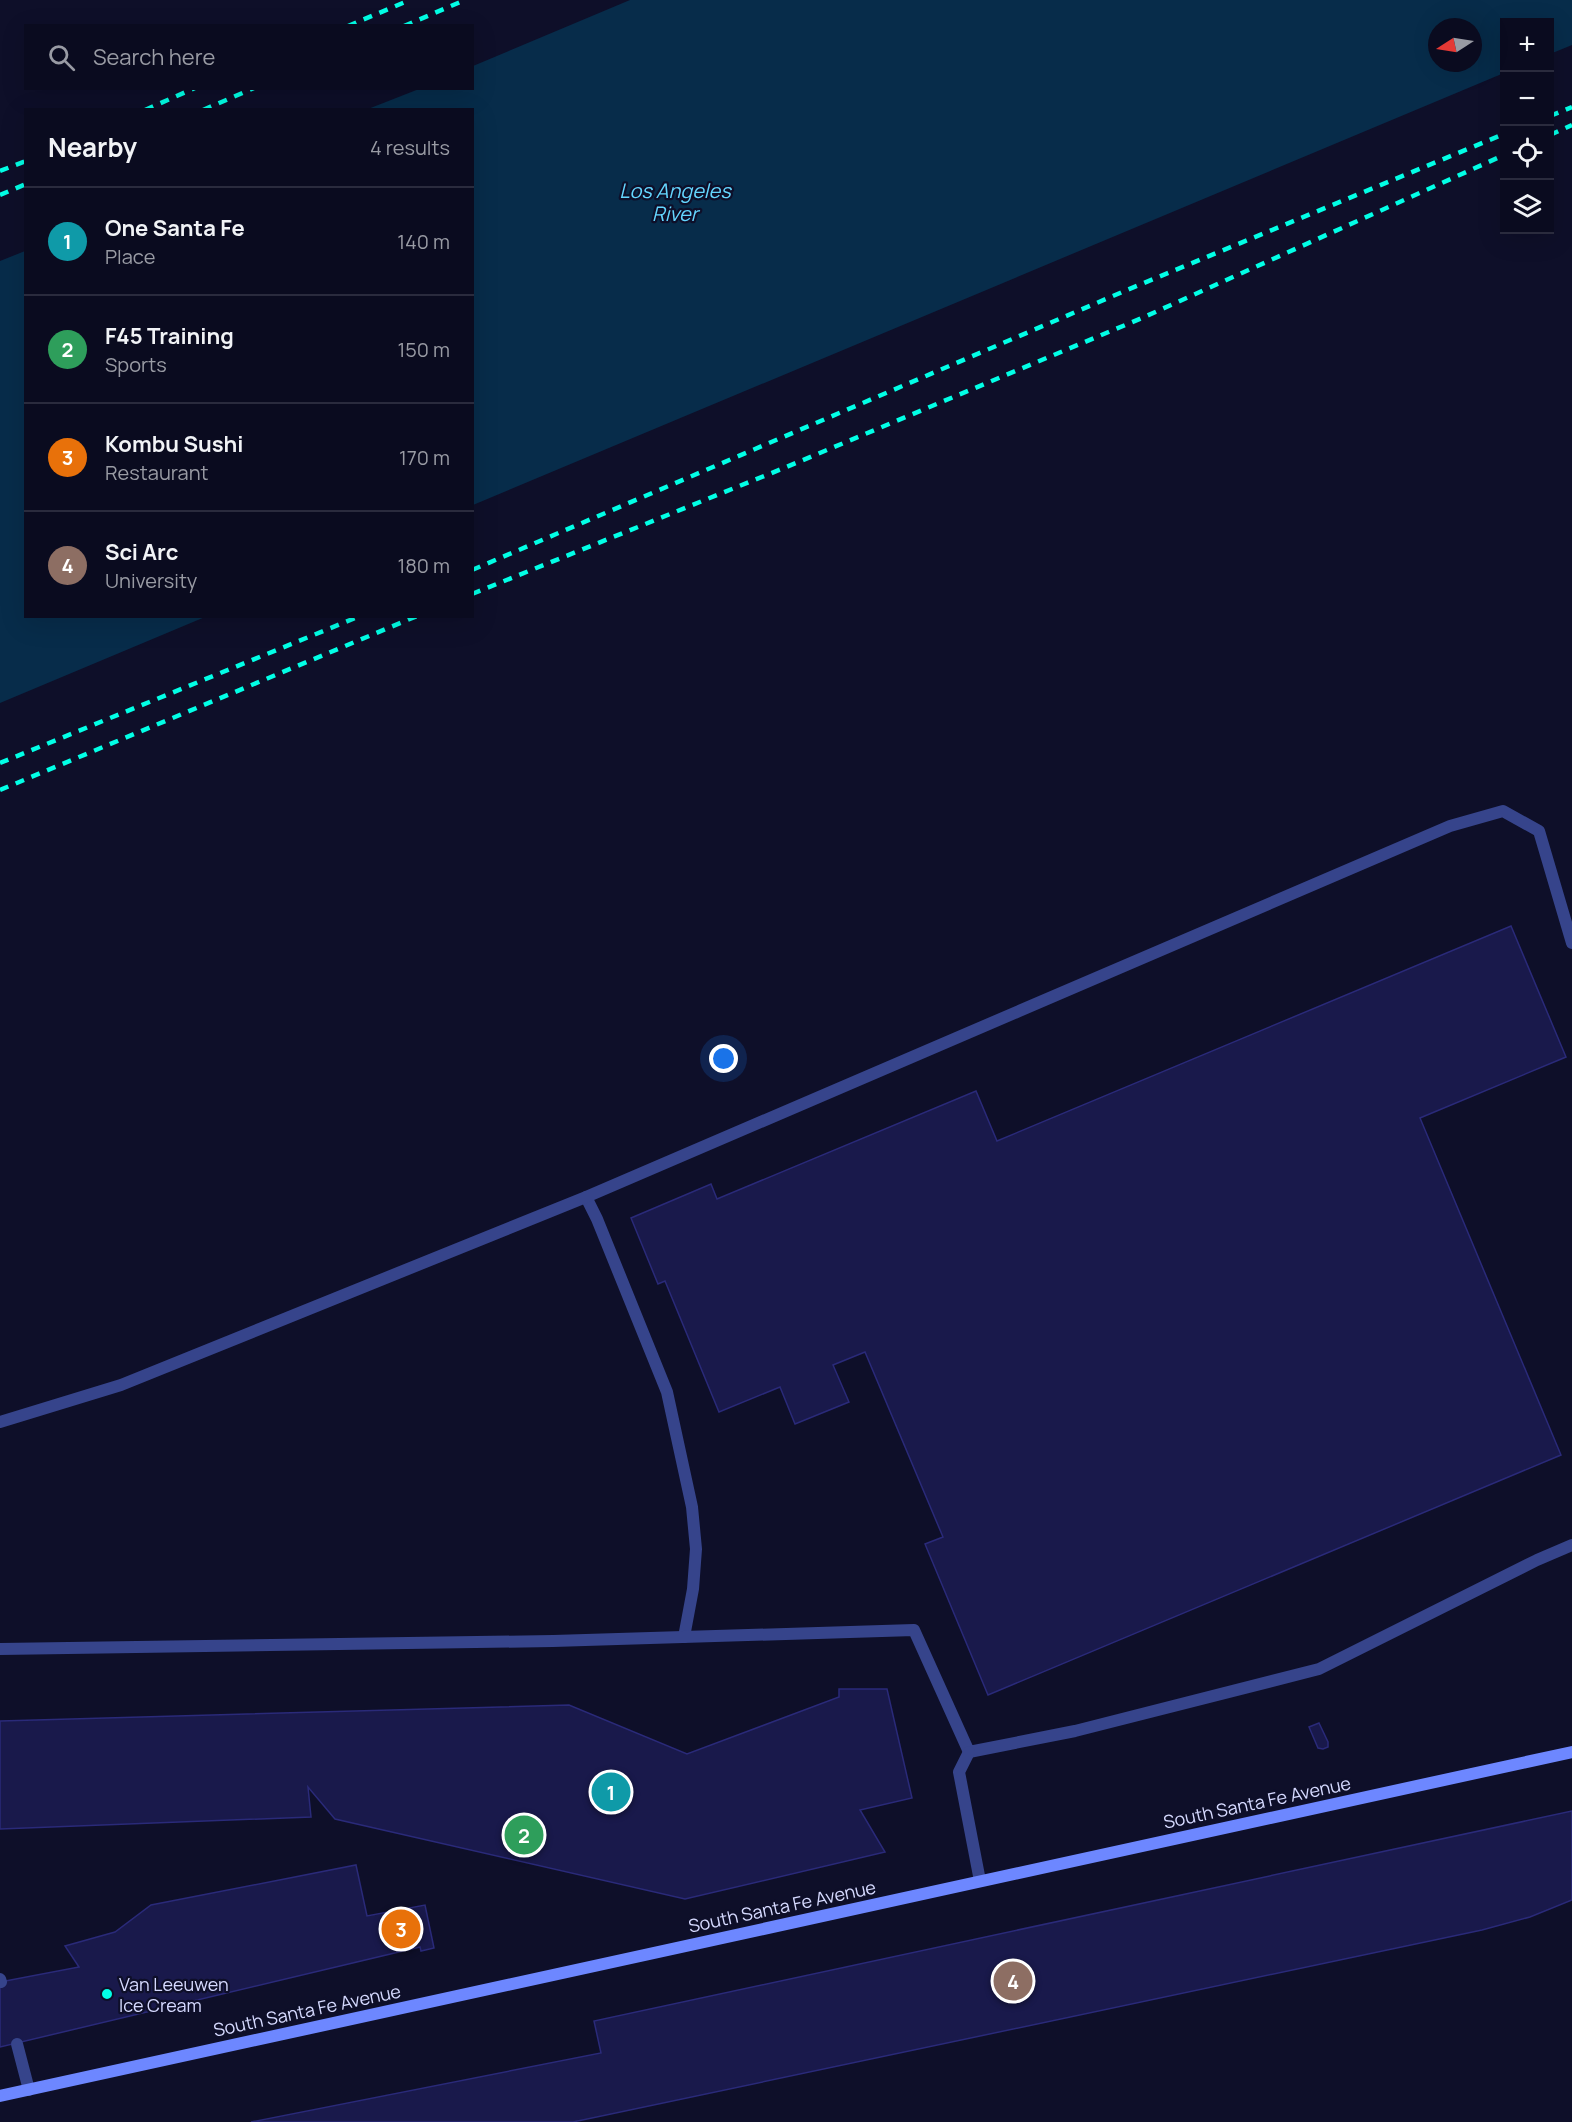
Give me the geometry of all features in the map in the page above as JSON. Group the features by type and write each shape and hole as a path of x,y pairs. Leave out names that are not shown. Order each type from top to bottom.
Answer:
{"street":[{"name":"South Santa Fe Avenue","path":"0,2096 1572,1752"}],"lane":[{"path":"0,1422 121,1385 585,1197 1450,826 1503,810 1539,831 1572,943"},
{"path":"585,1197 597,1219 667,1392 692,1507 696,1549 693,1589 684,1637"},
{"path":"969,1752 1075,1731 1319,1669 1572,1545"},
{"path":"0,1649 541,1641 914,1630 969,1752 960,1772 980,1881"},
{"path":"17,2044 28,2090"}],"water":[{"name":"Los Angeles River","path":"630,0 1572,0 1572,45 1554,52 1554,18 1500,18 1500,75 474,505 474,108 371,108 416,90 474,90 474,66"},
{"path":"24,251 24,618 203,618 0,703 0,261"}],"building":[{"path":"1511,926 1566,1057 1420,1118 1561,1455 988,1695 925,1544 943,1537 865,1352 833,1365 849,1402 795,1424 780,1387 719,1412 665,1281 658,1284 631,1218 711,1184 717,1199 976,1091 997,1141"},
{"path":"839,1689 887,1689 912,1798 860,1810 885,1852 685,1899 335,1819 308,1787 311,1817 0,1829 0,1721 569,1705 687,1754 839,1697"},
{"path":"1319,1723 1328,1742 1328,1747 1323,1749 1318,1748 1309,1727"},
{"path":"1572,1811 1572,1900 1530,1917 1482,1930 573,2122 251,2122 601,2053 594,2021"},
{"path":"356,1865 367,1916 425,1905 434,1948 421,1951 420,1947 0,2047 0,1982 79,1967 65,1946 115,1932 151,1905"}],"railway":[{"path":"353,24 410,0"},
{"path":"409,24 465,0"},
{"path":"150,108 190,90"},
{"path":"208,108 249,90"},
{"path":"1554,114 1572,107"},
{"path":"1554,133 1572,125"},
{"path":"474,569 1127,290 1500,136"},
{"path":"474,593 784,468 1142,318 1500,157"},
{"path":"0,171 24,162"},
{"path":"0,195 24,185"},
{"path":"0,763 355,618"},
{"path":"0,790 412,618"}],"place":[{"name":"One Santa Fe","path":"611,1792"},
{"name":"F45 Training","path":"524,1835"},
{"name":"Kombu Sushi","path":"401,1929"},
{"name":"Sci Arc","path":"1013,1981"},
{"name":"Van Leeuwen Ice Cream","path":"107,1994"}]}
